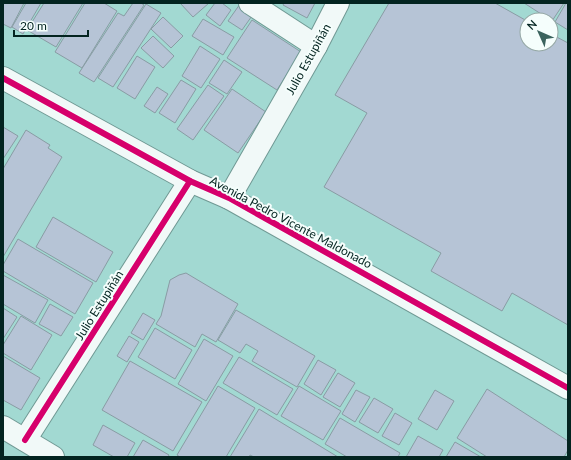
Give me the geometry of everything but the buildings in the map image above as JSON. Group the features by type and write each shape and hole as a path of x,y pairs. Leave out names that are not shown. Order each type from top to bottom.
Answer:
{"street":[{"path":"250,3 316,46"},
{"name":"Julio Estupiñán","path":"228,198 316,46 338,3"},
{"name":"Avenida Pedro Vicente Maldonado","path":"3,78 190,181 228,198 568,388"},
{"name":"Julio Estupiñán","path":"25,440 190,181"},
{"path":"3,427 53,457"}],"cycle path":[{"path":"3,78 190,181 229,198 568,388"},
{"path":"25,440 190,181"}]}
